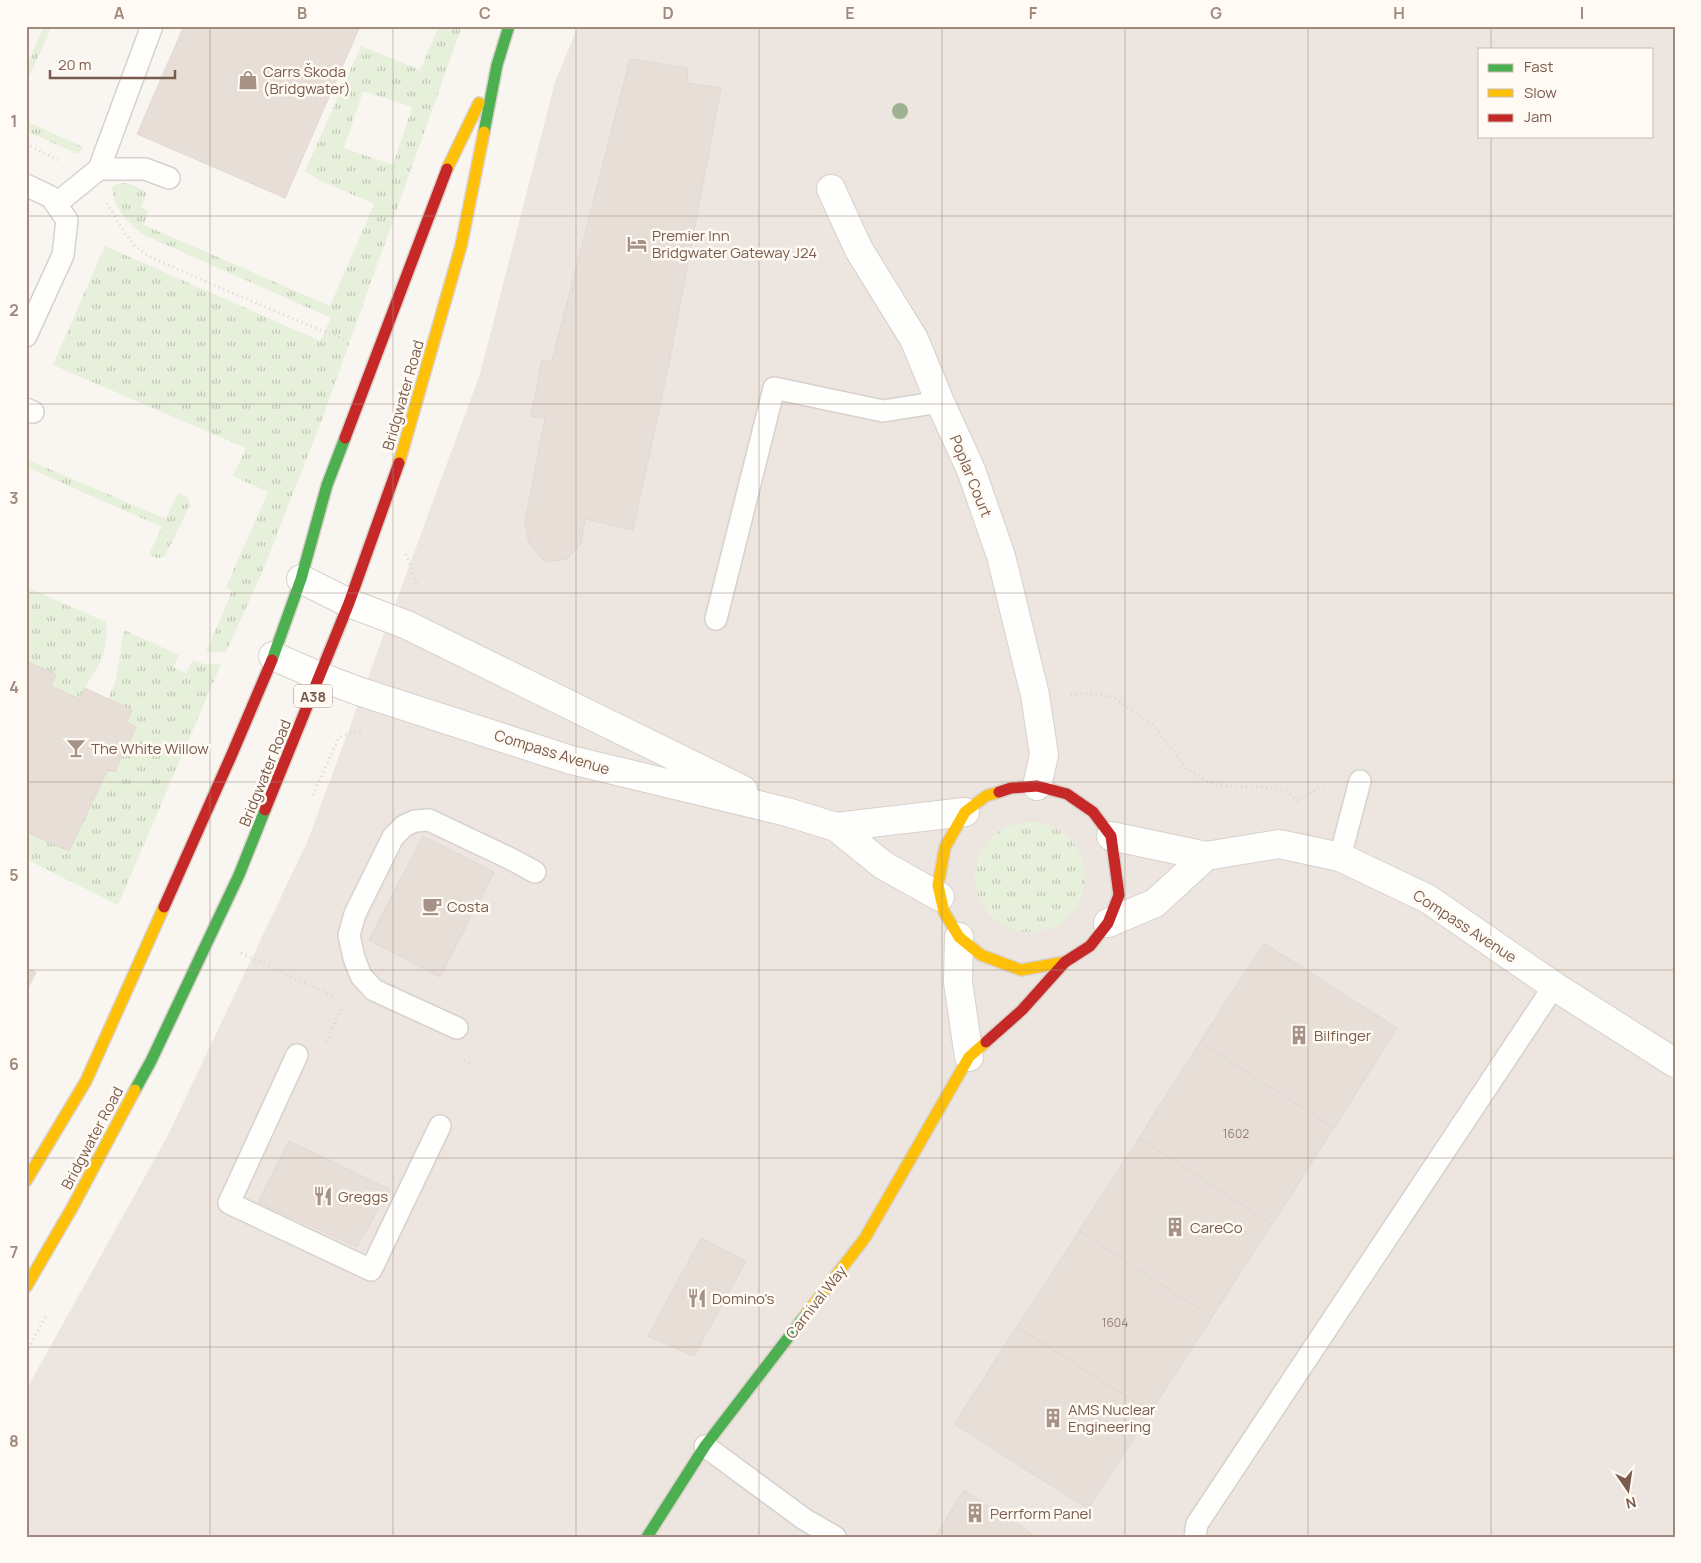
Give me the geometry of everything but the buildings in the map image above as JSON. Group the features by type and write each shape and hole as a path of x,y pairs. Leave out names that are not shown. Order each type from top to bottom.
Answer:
{"main road":[{"name":"Bridgwater Road","path":"26,1181 86,1082 232,754 273,656 301,579 327,485 438,191 496,65 509,26"},
{"name":"Bridgwater Road","path":"26,1287 72,1208 151,1061 239,875 349,603 404,452 461,246 496,65"},
{"path":"1037,786 1067,794 1093,812 1111,836 1118,895 1108,923 1090,946 1065,962 1021,970 981,956 959,937 944,912 938,886 945,847 965,812 986,796 1011,788 1037,786"},
{"name":"Carnival Way","path":"647,1537 705,1446 865,1238 968,1057 1022,1010 1065,962"}],"street":[{"name":"Poplar Court","path":"830,189 859,250 914,338 940,402 971,470 1001,556 1036,703 1044,755 1037,786"},
{"name":"Compass Avenue","path":"301,579 349,603 408,625 787,812"},
{"name":"Compass Avenue","path":"273,656 320,677 361,692 571,760 787,812 836,828 882,865 940,897"},
{"name":"Compass Avenue","path":"836,828 965,812"},
{"name":"Compass Avenue","path":"1111,836 1206,856 1279,844 1340,857 1428,898 1554,986 1675,1063"},
{"path":"1108,923 1155,903 1206,856"},
{"path":"959,937 958,982 968,1057"}],"lane":[{"path":"56,204 93,174 152,26"},
{"path":"93,174 145,169 169,178"},
{"path":"26,186 51,197 67,220 63,255 26,336"},
{"path":"716,619 774,388 883,411 940,402"},
{"path":"1340,857 1357,790"},
{"path":"457,1028 374,990 361,976 354,958 349,935 355,914 393,837 404,826 415,821 429,820 535,872"},
{"path":"1195,1537 1197,1524 1554,986"},
{"path":"297,1055 229,1203 371,1270 440,1126"},
{"path":"705,1446 804,1518 835,1537"}],"path":[{"path":"26,144 68,166 93,174 96,188 125,233 148,256 348,342"},
{"path":"404,547 421,595"},
{"path":"1036,703 1080,694 1113,697 1153,725 1187,769 1207,781 1230,786 1270,787 1288,792 1298,801 1320,787 1357,790"},
{"path":"315,790 340,737 366,729"},
{"path":"324,1046 344,1002"}],"shaded area":[{"path":"578,26 1675,26 1675,1537 26,1537 26,1390 167,1137 308,840 480,374 555,82"}],"green space":[{"path":"44,26 52,26 26,84 26,67"},
{"path":"439,26 462,26 324,414 264,568 226,652 206,652 232,591 226,587 268,492 233,476 246,448 53,365 105,246 320,341 331,318 144,235 122,214 115,202 112,187 117,184 126,183 147,193 141,207 148,211 144,225 330,306 374,204 319,180 305,171 361,46 420,70","holes":["363,91 412,107 393,165 344,148"]},
{"path":"26,121 83,147 78,154 26,131"},
{"path":"26,459 166,519 178,493 187,497 190,505 165,556 157,558 149,554 162,527 26,467"},
{"path":"26,587 106,622 103,655 79,699 51,686 56,674 26,661"},
{"path":"124,630 179,655 173,667 186,673 193,660 204,664 221,664 118,905 26,859 26,832 69,851 108,769 115,772 127,722 108,699 116,680"},
{"path":"1030,822 1051,826 1069,838 1081,856 1085,877 1081,898 1069,916 1051,928 1030,932 1009,928 991,916 979,898 975,877 979,856 991,838 1009,826"}],"traffic: fast":[{"path":"484,132 497,65 509,26"},
{"path":"272,660 301,579 327,485 345,438"},
{"path":"135,1090 151,1061 239,875 265,810"},
{"path":"647,1537 705,1446 807,1313"}],"traffic: slow":[{"path":"447,169 479,103"},
{"path":"399,463 461,246 484,132"},
{"path":"999,792 986,796 965,812 945,847 938,885 944,912 959,937 981,955 1021,970 1065,962"},
{"path":"26,1181 86,1081 164,907"},
{"path":"807,1313 865,1238 969,1057 986,1042"},
{"path":"26,1287 72,1208 135,1090"}],"traffic: jam":[{"path":"345,438 447,169"},
{"path":"265,810 349,603 399,463"},
{"path":"164,907 272,660"},
{"path":"986,1042 1022,1010 1065,962 1090,946 1108,923 1119,895 1111,836 1093,812 1067,794 1037,786 1011,788 999,792"}],"place":[{"name":"Carrs Škoda (Bridgwater)","path":"248,80"},
{"name":"Premier Inn Bridgwater Gateway J24","path":"637,244"},
{"name":"The White Willow","path":"76,748"},
{"name":"Costa","path":"432,906"},
{"name":"Bilfinger","path":"1299,1035"},
{"name":"Greggs","path":"323,1196"},
{"name":"CareCo","path":"1175,1227"},
{"name":"Domino's","path":"697,1298"},
{"name":"AMS Nuclear Engineering","path":"1053,1418"},
{"name":"Perrform Panel","path":"975,1513"}]}
